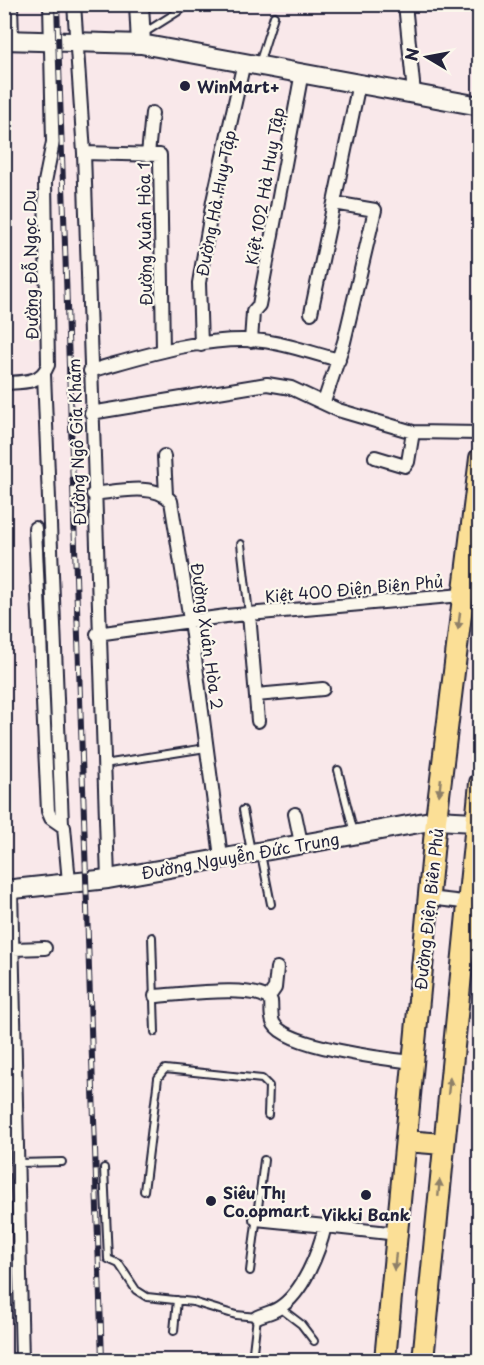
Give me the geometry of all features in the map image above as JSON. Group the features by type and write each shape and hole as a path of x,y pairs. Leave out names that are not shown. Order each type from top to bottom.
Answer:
{"main road":[{"name":"Đường Điện Biên Phủ","path":"385,1360 436,820 480,458"},
{"path":"423,1360 443,1144 473,903 475,822 480,783"},
{"path":"406,1141 443,1144"}],"street":[{"path":"11,4 8,41 141,39 251,63 480,106"},
{"name":"Đường Đỗ Ngọc Du","path":"50,4 52,142 45,182 48,365 44,374 62,824 69,882"},
{"name":"Đường Ngô Gia Khảm","path":"74,4 84,153 93,494 108,879"},
{"path":"139,4 141,39"},
{"path":"405,4 414,93"},
{"name":"Đường Hà Huy Tập","path":"201,345 199,283 213,201 251,63"},
{"name":"Kiệt 102 Hà Huy Tập","path":"251,341 253,312 259,305 302,72"},
{"path":"311,313 359,83"},
{"path":"148,155 152,113"},
{"name":"Đường Xuân Hòa 1","path":"84,153 160,155 163,351"},
{"path":"324,402 339,360 375,210 334,203"},
{"path":"90,371 163,351 251,341 263,341 339,360"},
{"path":"4,383 35,380 44,374"},
{"path":"91,413 267,384 291,388 338,410 413,432 480,433"},
{"path":"375,457 405,466 408,462 413,432"},
{"name":"Đường Xuân Hòa 2","path":"164,456 166,495 171,501 190,620 221,857"},
{"path":"93,494 149,490 166,495"},
{"path":"35,528 48,811 51,818 62,824"},
{"name":"Kiệt 400 Điện Biên Phủ","path":"98,633 190,620 462,595"},
{"name":"Kiệt 400 Điện Biên Phủ","path":"249,614 258,721"},
{"path":"256,695 323,690"},
{"path":"295,814 301,843"},
{"name":"Đường Nguyễn Đức Trung","path":"8,890 108,879 436,820 475,822"},
{"path":"8,890 9,978 18,1163 22,1360"},
{"path":"429,898 473,903"},
{"path":"10,951 45,948"},
{"path":"277,968 275,988 268,998 274,1024 279,1030 296,1038 353,1054 413,1062"},
{"path":"155,996 238,992 257,993 268,998"},
{"path":"4,1164 18,1163"},
{"path":"256,1219 398,1234"},
{"path":"257,1317 280,1308 303,1281 320,1248 325,1226"}],"lane":[{"path":"141,39 190,4"},
{"path":"251,63 274,16"},
{"path":"241,544 249,614"},
{"path":"103,765 207,748"},
{"path":"338,770 354,834"},
{"path":"243,810 272,904"},
{"path":"152,938 155,1032"},
{"path":"144,1191 158,1078 165,1069 266,1081 269,1086 268,1115"},
{"path":"250,1271 264,1160"},
{"path":"18,1163 63,1162"},
{"path":"104,1168 108,1259 124,1269 136,1290 141,1294 152,1298 177,1300 236,1315 257,1317 252,1360"},
{"path":"174,1331 177,1300"},
{"path":"280,1308 301,1324 314,1341"}],"railway":[{"path":"57,4 102,1360"}],"place":[{"name":"WinMart+","path":"185,86"},
{"name":"Vikki Bank","path":"366,1195"},
{"name":"Siêu Thị Co.opmart","path":"211,1201"}]}
